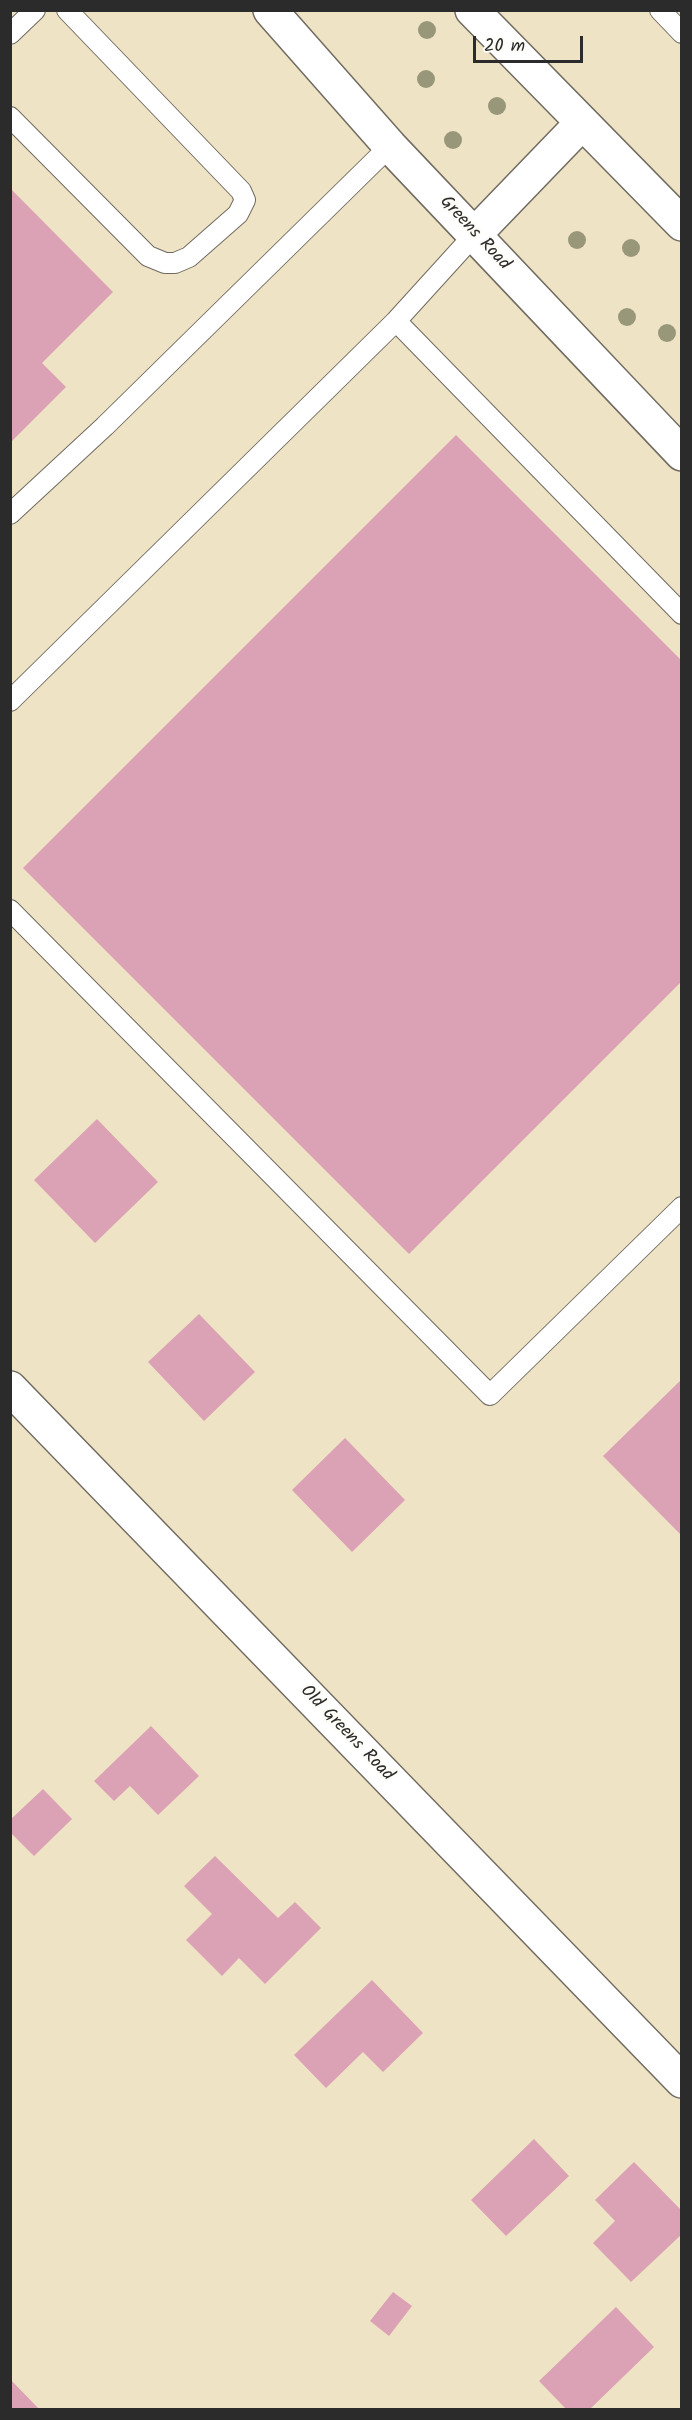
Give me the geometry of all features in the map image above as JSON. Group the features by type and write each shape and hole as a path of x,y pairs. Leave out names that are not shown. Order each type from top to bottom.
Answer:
{"main road":[{"name":"Greens Road","path":"270,10 390,146 681,454"},
{"path":"472,10 681,224"},
{"path":"475,234 581,124"},
{"name":"Old Greens Road","path":"10,1388 681,2081"}],"lane":[{"path":"10,34 35,10"},
{"path":"10,117 148,256 165,263 176,263 189,257 238,214 245,200 241,191 67,10"},
{"path":"660,10 681,33"},
{"path":"10,514 105,426 390,146"},
{"path":"10,701 396,321 475,234"},
{"path":"396,321 681,614"},
{"path":"10,910 490,1395 681,1207"}],"building":[{"path":"10,188 113,292 42,363 66,387 10,443"},
{"path":"456,435 682,661 682,981 409,1254 23,868"},
{"path":"97,1119 158,1182 95,1243 34,1180"},
{"path":"199,1314 255,1372 204,1421 148,1362"},
{"path":"682,1379 682,1536 603,1456"},
{"path":"345,1438 405,1500 352,1552 292,1490"},
{"path":"151,1726 199,1776 158,1815 130,1786 114,1801 94,1781"},
{"path":"43,1789 72,1819 34,1856 10,1832 10,1820"},
{"path":"215,1856 278,1918 295,1902 321,1928 265,1984 239,1958 222,1976 186,1940 212,1914 184,1886"},
{"path":"372,1980 423,2033 383,2072 363,2052 326,2088 294,2055"},
{"path":"534,2139 569,2176 506,2236 471,2200"},
{"path":"634,2162 682,2211 682,2234 631,2282 593,2243 615,2221 595,2200"},
{"path":"393,2292 412,2306 389,2336 370,2321"},
{"path":"616,2307 654,2347 589,2410 567,2410 539,2381"},
{"path":"10,2379 40,2410 10,2410"}]}
